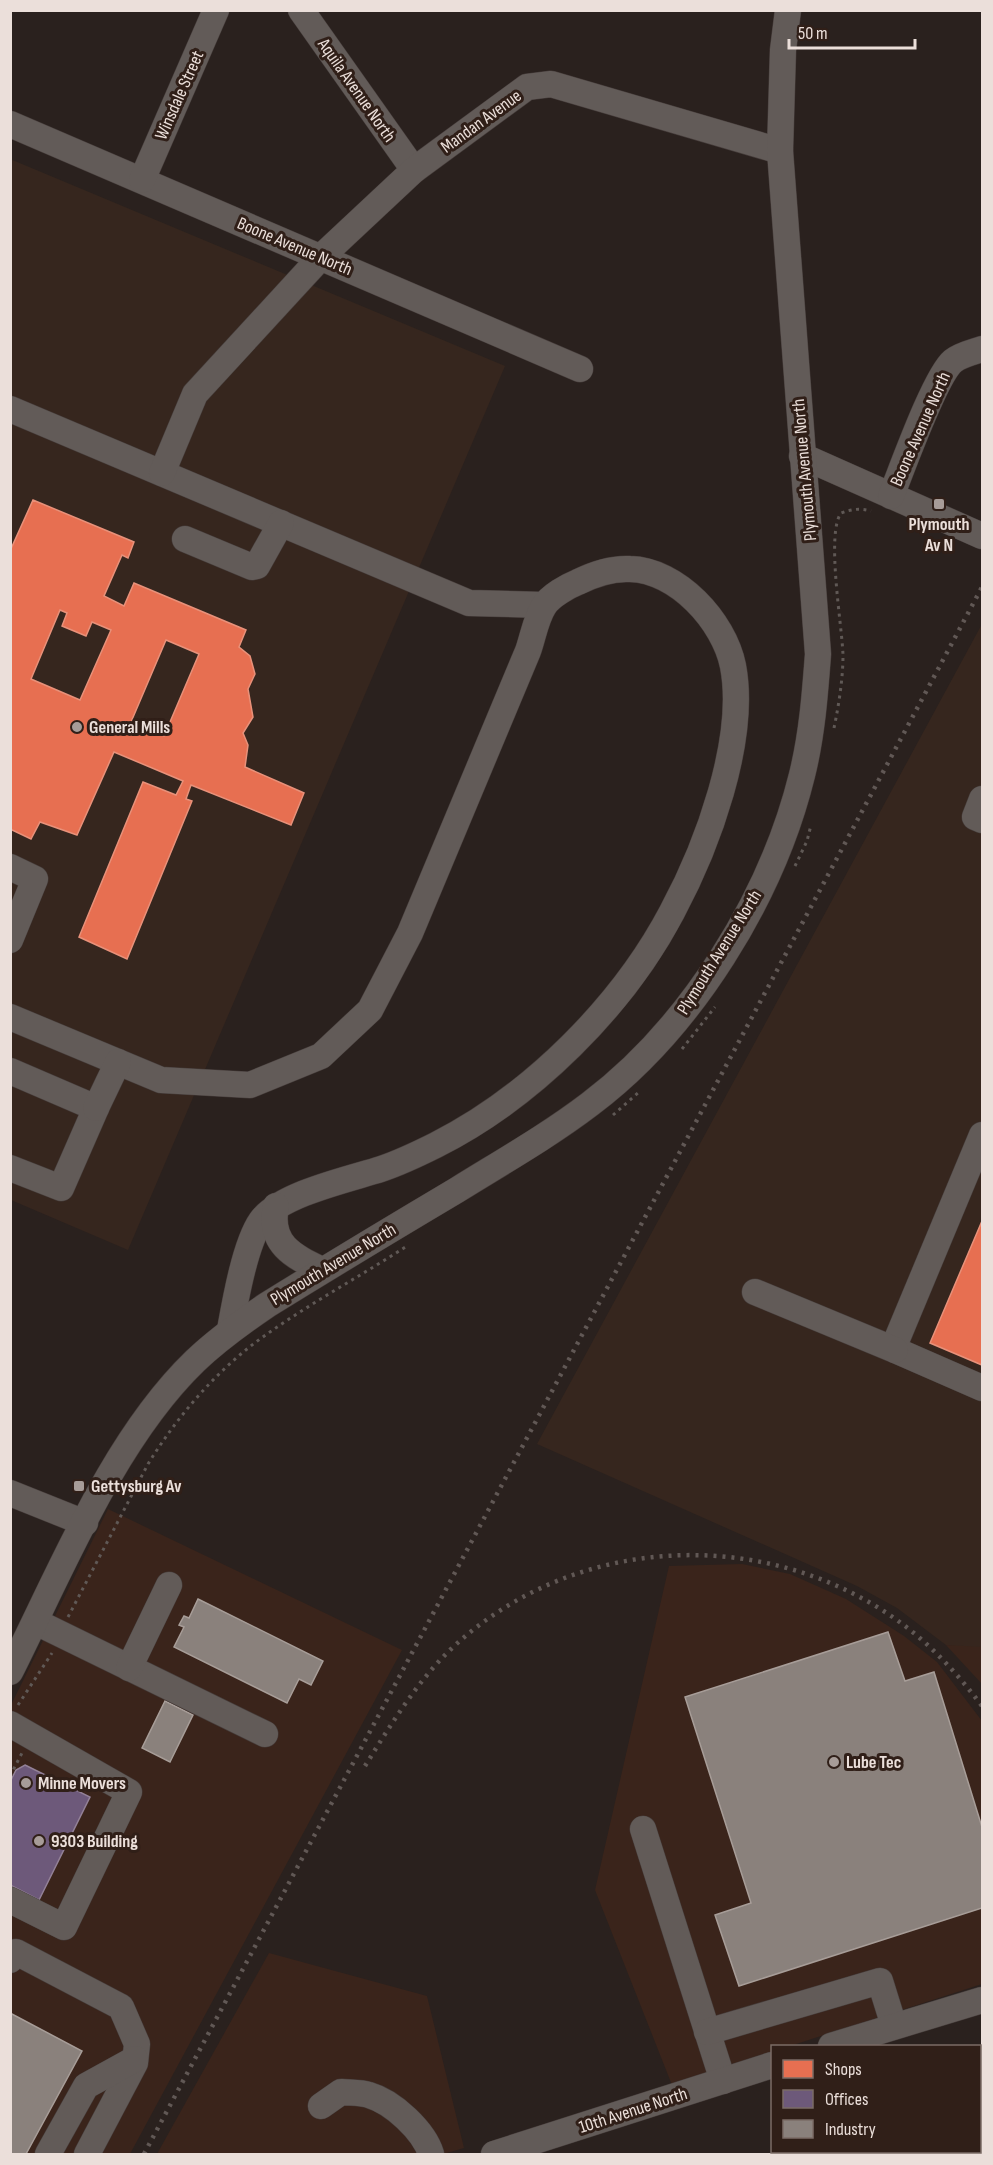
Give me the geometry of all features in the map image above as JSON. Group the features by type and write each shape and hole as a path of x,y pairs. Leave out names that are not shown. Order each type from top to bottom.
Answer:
{"street":[{"name":"Winsdale Street","path":"142,180 216,10"},
{"name":"Aquila Avenue North","path":"301,10 414,170"},
{"name":"Plymouth Avenue North","path":"10,1672 85,1523 141,1427 195,1361 230,1330 322,1270 544,1137 592,1103 677,1021 741,924 782,837 802,775 813,717 818,642 780,151 783,50 789,10"},
{"name":"Mandan Avenue","path":"162,473 195,394 321,257 414,170 527,87 551,84 780,151"},
{"name":"Boone Avenue North","path":"10,124 580,369"},
{"name":"Boone Avenue North","path":"884,504 948,366 954,359 982,349"},
{"path":"10,409 469,603 544,605"},
{"name":"Boone Avenue North","path":"802,456 884,504 982,536"},
{"path":"185,539 252,567 257,566 281,523"},
{"path":"10,1017 161,1080 250,1085 321,1056 370,1010 410,933 528,651 544,605 570,585 597,573 631,569 666,578 692,599 716,625 732,662 736,692 731,747 710,827 672,913 621,991 569,1048 502,1104 437,1145 384,1168 330,1184 276,1206 261,1221 254,1238 230,1330"},
{"path":"982,799 975,817 982,820"},
{"path":"10,867 35,879 10,940"},
{"path":"10,1168 61,1188 118,1062"},
{"path":"10,1071 96,1108"},
{"path":"895,1350 897,1339 982,1136"},
{"path":"276,1206 273,1221 280,1240 291,1255 322,1270"},
{"path":"755,1292 982,1388"},
{"path":"10,1492 85,1523"},
{"path":"129,1668 169,1585"},
{"path":"36,1622 265,1734"},
{"path":"10,1724 129,1792 64,1927 10,1900"},
{"path":"643,1829 723,2081"},
{"path":"10,1960 16,1952 121,2007 137,2044 135,2059 87,2154"},
{"path":"707,2032 880,1981 894,2026"},
{"path":"834,2045 982,2000"},
{"path":"48,2154 86,2086 135,2059"},
{"name":"10th Avenue North","path":"494,2154 771,2065"},
{"path":"321,2106 341,2092 369,2095 397,2111 427,2142 431,2154"}],"path":[{"path":"836,567 836,524 841,513 884,504"}],"shaded area":[{"path":"10,159 505,366 128,1250 11,1200"},
{"path":"982,624 982,1649 946,1645 897,1608 857,1586 537,1444"},
{"path":"108,1509 402,1650 130,2154 11,2154 10,1707"},
{"path":"742,1564 790,1574 846,1599 904,1636 937,1662 982,1721 982,1984 793,2045 771,2045 771,2052 672,2085 595,1890 669,1566"},
{"path":"946,1645 982,1647 982,1684"},
{"path":"269,1953 427,1996 464,2148 443,2154 157,2154"}],"building: Shops":[{"name":"General Mills","path":"33,500 134,542 128,558 122,555 104,596 124,606 134,583 246,630 239,647 250,656 255,674 248,689 253,717 243,733 248,745 245,767 304,793 291,825 191,785 186,799 192,801 127,959 79,937 143,782 176,795 183,781 114,752 77,835 40,822 31,839 10,829 10,551","holes":["60,610 67,613 62,626 86,636 92,622 111,630 80,700 31,679","166,640 199,654 164,736 131,722"]},
{"path":"982,1221 982,1365 930,1343"}],"building: Offices":[{"name":"9303 Building","path":"25,1765 90,1797 39,1900 10,1885 10,1782 16,1770"}],"building: Industry":[{"path":"198,1599 323,1661 311,1685 299,1679 287,1703 174,1647 184,1627 179,1625 184,1616 189,1618"},
{"name":"Lube Tec","path":"888,1632 905,1681 934,1672 982,1827 982,1908 739,1986 715,1915 751,1903 685,1697"},
{"path":"165,1701 193,1715 170,1762 142,1748"},
{"path":"10,2013 82,2051 26,2154 10,2154"}],"railway":[{"path":"144,2154 982,587"},
{"path":"365,1766 404,1705 426,1676 450,1650 496,1613 548,1585 602,1566 659,1556 717,1556 774,1565 830,1583 882,1610 911,1630 949,1666 982,1706"}],"place":[{"name":"Plymouth Av N","path":"939,504"},
{"name":"General Mills","path":"77,727"},
{"name":"Gettysburg Av","path":"79,1486"},
{"name":"Lube Tec","path":"834,1762"},
{"name":"Minne Movers","path":"26,1783"},
{"name":"9303 Building","path":"39,1841"}]}
